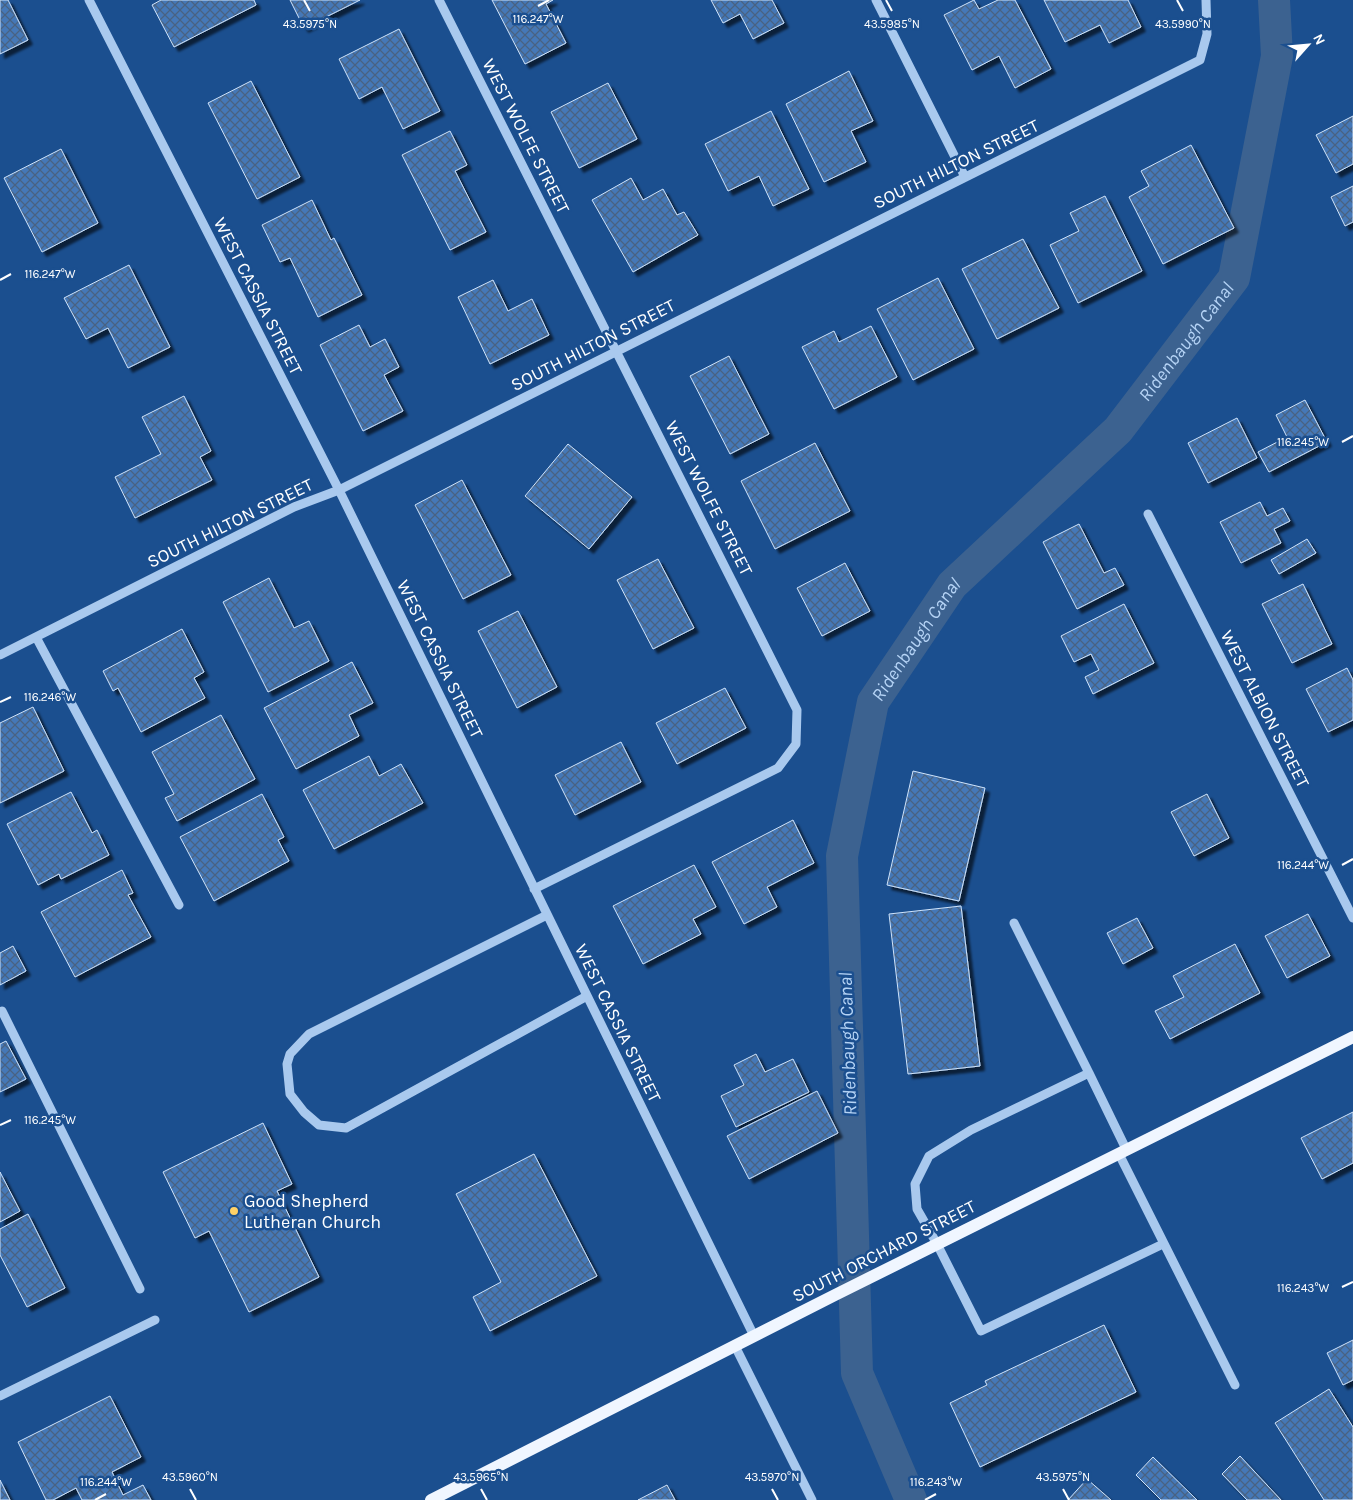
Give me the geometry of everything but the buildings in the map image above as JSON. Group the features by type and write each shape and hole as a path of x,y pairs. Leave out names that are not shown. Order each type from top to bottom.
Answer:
{"main road":[{"name":"SOUTH ORCHARD STREET","path":"432,1500 884,1270 1353,1037"}],"street":[{"name":"WEST CASSIA STREET","path":"88,0 339,490 754,1336"},
{"name":"WEST WOLFE STREET","path":"439,0 797,710 796,744 778,768 534,890"},
{"path":"876,0 965,177"},
{"name":"SOUTH HILTON STREET","path":"0,656 294,507 339,490 1200,60 1207,34 1206,0"},
{"name":"WEST ALBION STREET","path":"1148,514 1353,918"},
{"path":"36,637 179,905"},
{"path":"547,915 308,1034 290,1054 287,1064 290,1094 304,1112 319,1125 346,1128 587,996"},
{"path":"1014,923 1088,1073 1163,1244 1235,1385"},
{"path":"0,1012 2,1011 140,1289"},
{"path":"1088,1073 971,1130 929,1156 915,1184 917,1209 981,1331 1163,1244"},
{"path":"0,1396 155,1320"},
{"path":"735,1346 812,1500"}],"waterway":[{"name":"Ridenbaugh Canal","path":"911,1500 857,1373 842,856 873,702 952,585 1118,430 1234,278 1277,56 1274,0"}],"place":[{"name":"Good Shepherd Lutheran Church","path":"234,1211"}]}
